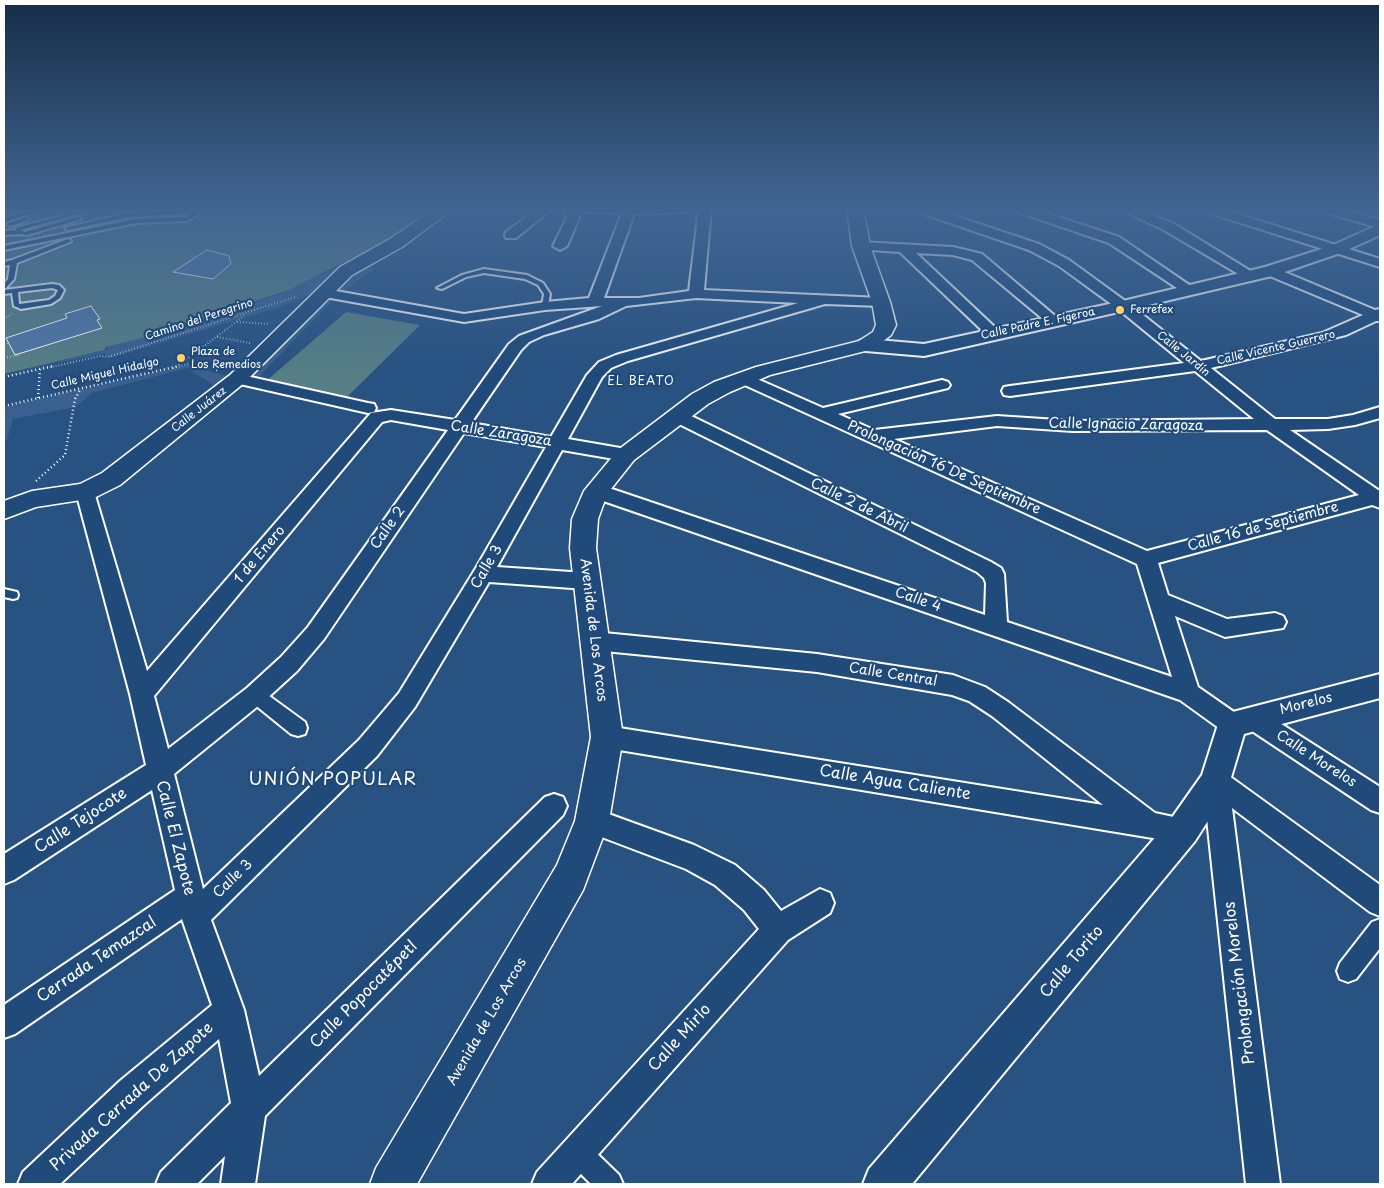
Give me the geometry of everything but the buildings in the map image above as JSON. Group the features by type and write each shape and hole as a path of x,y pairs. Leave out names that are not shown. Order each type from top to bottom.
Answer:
{"main road":[{"name":"Calle Juárez","path":"85,492 111,479 238,378 346,271 360,263"},
{"name":"Avenida de Los Arcos","path":"392,1184 570,876 592,821 607,736 583,548 585,519 596,491 626,455 700,399 742,378 866,345 881,335 886,326 881,302 867,263"},
{"path":"4,510 32,499 85,492"}],"street":[{"path":"595,302 610,263"},
{"path":"696,294 699,263"},
{"path":"919,263 994,334"},
{"path":"1003,263 1054,321"},
{"name":"Calle Jardín","path":"1064,263 1123,306 1273,426 1378,498"},
{"path":"1149,263 1188,289"},
{"path":"1230,263 1250,275"},
{"name":"Calle Padre E. Figeroa","path":"866,345 924,350 1123,306 1270,271 1293,263"},
{"path":"1270,271 1379,315"},
{"path":"325,293 464,318 545,306 595,302 621,303 696,294 820,301 881,302"},
{"name":"Calle 3","path":"192,907 390,724 407,700 483,574 595,375 605,365 820,301"},
{"name":"Calle 2","path":"159,771 255,695 289,664 316,633 515,347 524,339 601,314 621,303"},
{"name":"Calle Vicente Guerrero","path":"1010,390 1198,366 1326,337 1379,315"},
{"name":"Calle Zaragoza","path":"238,378 373,413 391,414 626,455"},
{"name":"Prolongación 16 De Septiembre","path":"742,378 1146,559"},
{"path":"822,413 942,385"},
{"name":"Calle Ignacio Zaragoza","path":"872,436 997,421 1073,426 1273,426 1328,424 1355,420 1380,412"},
{"name":"1 de Enero","path":"142,694 373,413"},
{"name":"Calle 2 de Abril","path":"677,416 984,567 994,574 996,583 996,626"},
{"name":"Calle 4","path":"596,491 996,626 1188,693 1251,719"},
{"name":"Calle El Zapote","path":"85,492 142,694 192,907 230,1010 249,1110 238,1184"},
{"name":"Calle 16 de Septiembre","path":"1146,559 1378,498"},
{"path":"1146,559 1188,693"},
{"path":"483,574 586,580"},
{"path":"1157,599 1225,628 1274,622"},
{"name":"Calle Central","path":"594,641 817,663 953,685 977,694 1000,709 1148,823"},
{"name":"Morelos","path":"1251,719 1380,686"},
{"path":"255,695 298,728"},
{"name":"Calle Torito","path":"884,1184 1184,830 1216,781 1251,719"},
{"name":"Calle Morelos","path":"1251,719 1380,791"},
{"name":"Calle Morelos","path":"1251,719 1380,801"},
{"name":"Calle Agua Caliente","path":"607,736 1184,830"},
{"name":"Calle Tejocote","path":"4,870 159,771"},
{"path":"1216,781 1380,902"},
{"name":"Prolongación Morelos","path":"1216,781 1263,1184"},
{"name":"Calle Popocatépetl","path":"173,1184 554,806"},
{"path":"592,821 694,858 725,876 754,900 778,930"},
{"name":"Calle Mirlo","path":"549,1184 778,930 820,903"},
{"name":"Cerrada Temazcal","path":"4,1023 192,907"},
{"path":"1348,971 1380,930"},
{"name":"Privada Cerrada De Zapote","path":"36,1184 132,1093 230,1010"},
{"path":"578,1152 610,1184"}],"lane":[{"path":"4,288 11,279 14,263"},
{"path":"440,288 473,272 494,271 527,277 541,284 547,294 545,306"},
{"path":"4,292 15,291 59,287 61,290 56,299 26,307 16,305 15,291"}],"path":[{"name":"Camino del Peregrino","path":"4,377 100,356 108,358 297,297"},
{"path":"178,366 246,314"},
{"path":"236,322 292,325"},
{"path":"216,337 271,346"},
{"path":"4,344 9,343"},
{"path":"4,358 19,355"},
{"name":"Calle Miguel Hidalgo","path":"4,406 81,390 178,366 198,364 238,378"},
{"path":"38,399 40,369"},
{"path":"31,485 65,455 75,399 81,390"}],"shaded area":[{"path":"345,263 359,263 375,268 335,298 264,371 252,389 231,383 216,387 187,368 92,393 76,407 13,419 7,440 4,441 4,407 188,365 230,377 362,269 327,283 301,299 279,307 110,358 105,353 4,374 106,350 108,347 288,291"}],"green space":[{"path":"4,263 342,263 289,290 142,338 106,347 104,350 4,374"},
{"path":"346,312 420,325 345,399 265,382"}],"place":[{"name":"Ferrefex","path":"1120,310"},
{"name":"Plaza de Los Remedios","path":"181,358"}],"district":[{"name":"EL BEATO","path":"641,382"},
{"name":"UNIÓN POPULAR","path":"333,780"}]}
